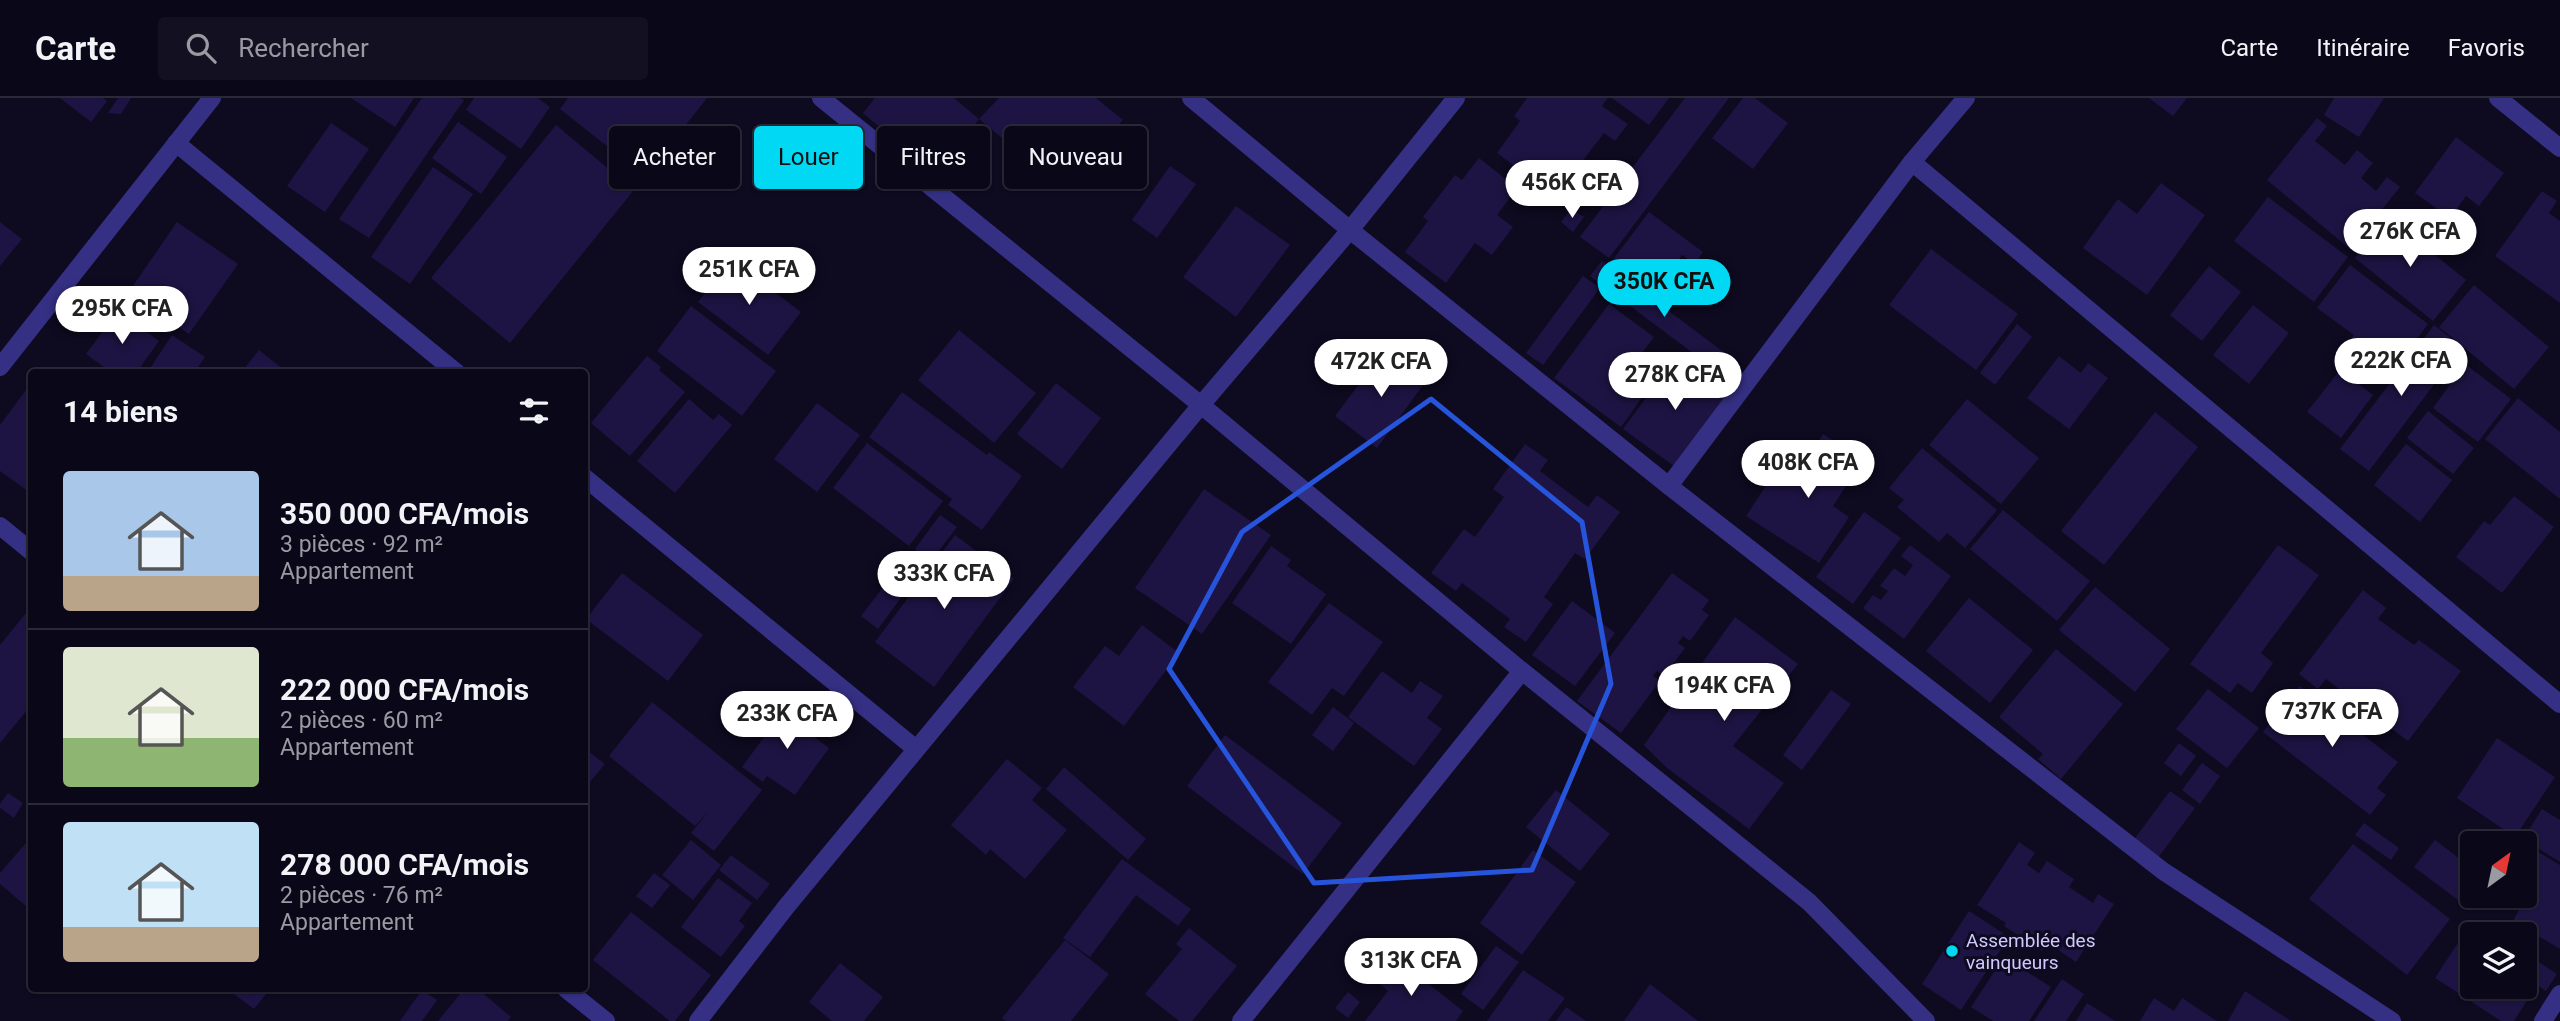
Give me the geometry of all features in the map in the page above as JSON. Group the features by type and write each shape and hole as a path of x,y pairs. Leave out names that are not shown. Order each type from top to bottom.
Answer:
{"street":[{"path":"0,367 212,98"},
{"path":"821,98 1809,902 1926,1021"},
{"path":"1191,98 1350,230 1669,486 2163,872 2392,1021"},
{"path":"698,1021 786,907 1201,405 1350,230 1455,98"},
{"path":"1669,486 1912,162 1966,98"},
{"path":"2498,98 2560,148"},
{"path":"176,143 452,369"},
{"path":"1912,162 2560,704"},
{"path":"588,480 916,749"},
{"path":"0,526 28,549"},
{"path":"1246,1019 1522,671"},
{"path":"570,992 606,1021"},
{"path":"2543,1021 2560,994"}],"highlighted area":[{"path":"1431,399 1582,522 1611,684 1532,870 1314,883 1169,669 1242,532"}],"building":[{"path":"60,98 103,98 107,101 91,122"},
{"path":"118,98 131,98 121,114 108,113"},
{"path":"351,98 414,98 395,127"},
{"path":"422,98 464,100 369,238 339,219"},
{"path":"474,98 538,98 550,107 521,149 466,110"},
{"path":"568,98 707,98 685,126 609,126 609,148 560,109"},
{"path":"875,98 954,98 979,119 973,126 879,126 863,113"},
{"path":"999,98 1096,98 1123,120 1118,126 1004,126 1004,139 979,119"},
{"path":"1527,98 1608,98 1602,106 1628,124 1615,141 1604,133 1584,159 1594,166 1565,204 1497,153 1520,121 1514,116"},
{"path":"1612,98 1669,98 1649,125"},
{"path":"1685,98 1729,98 1609,258 1580,237"},
{"path":"1743,98 1755,98 1788,123 1753,169 1712,138"},
{"path":"2149,98 2187,98 2173,116"},
{"path":"2334,98 2384,98 2359,137 2324,115"},
{"path":"2317,118 2327,126 2315,141 2345,165 2357,150 2373,163 2361,178 2376,191 2387,177 2400,187 2350,249 2267,180"},
{"path":"458,122 507,157 481,194 432,158"},
{"path":"331,123 369,149 325,212 287,186"},
{"path":"556,125 609,169 609,189 634,190 510,343 431,278"},
{"path":"2456,137 2504,173 2479,206 2466,196 2450,218 2415,193"},
{"path":"1479,158 1517,188 1497,215 1513,227 1492,255 1475,243 1446,283 1405,252 1428,221 1423,217 1455,175 1462,180"},
{"path":"1170,166 1196,184 1157,238 1132,220"},
{"path":"433,167 473,194 410,284 371,257"},
{"path":"2161,183 2205,215 2147,295 2083,248 2118,199 2137,214"},
{"path":"2542,191 2557,201 2549,213 2560,221 2560,303 2495,256"},
{"path":"2268,197 2348,257 2314,302 2234,241"},
{"path":"1236,206 1290,245 1236,317 1183,277"},
{"path":"1571,209 1584,217 1573,232 1561,222"},
{"path":"1649,212 1703,252 1695,264 1682,255 1661,283 1673,292 1666,302 1612,261"},
{"path":"2388,217 2466,280 2433,321 2355,258"},
{"path":"0,222 22,239 0,266"},
{"path":"177,222 238,264 189,334 128,293"},
{"path":"1931,249 2018,314 1976,370 1889,305"},
{"path":"731,259 801,312 768,355 698,302"},
{"path":"1602,261 1737,362 1725,377 1590,276"},
{"path":"2350,265 2428,324 2396,367 2393,364 2382,378 2372,370 2382,356 2375,351 2371,355 2351,339 2354,335 2317,308"},
{"path":"2209,266 2241,292 2202,341 2170,315"},
{"path":"1583,276 1600,288 1543,365 1526,353"},
{"path":"2474,285 2549,347 2514,389 2439,327"},
{"path":"1609,304 1654,337 1630,369 1651,385 1621,427 1554,378"},
{"path":"2253,305 2289,333 2249,384 2213,355"},
{"path":"691,306 776,371 742,416 657,351"},
{"path":"118,311 159,341 139,369 107,369 86,354"},
{"path":"2017,324 2032,337 1995,385 1980,373"},
{"path":"2434,325 2462,347 2369,471 2340,449"},
{"path":"959,330 1036,393 994,443 918,380"},
{"path":"172,335 205,357 197,369 150,369"},
{"path":"259,350 283,369 244,369"},
{"path":"1385,350 1426,381 1377,448 1335,416"},
{"path":"647,356 685,392 630,456 591,423"},
{"path":"2059,356 2081,373 2088,363 2108,378 2069,429 2027,398"},
{"path":"1676,357 1727,395 1674,466 1623,429"},
{"path":"2465,364 2511,399 2478,442 2433,408"},
{"path":"2340,370 2373,395 2341,438 2307,412"},
{"path":"1056,383 1101,418 1062,469 1017,434"},
{"path":"26,390 28,391 28,491 0,471 0,425"},
{"path":"902,392 987,455 989,452 1022,476 982,530 948,505 952,499 869,437"},
{"path":"2518,398 2560,432 2560,499 2485,439"},
{"path":"689,399 713,420 719,414 732,425 675,493 637,461"},
{"path":"1967,399 2039,458 2001,504 1929,445"},
{"path":"817,403 860,435 817,492 774,459"},
{"path":"2428,411 2474,448 2453,474 2407,438"},
{"path":"2155,412 2198,447 2104,565 2061,531"},
{"path":"1823,434 1863,460 1833,506 1849,517 1819,563 1746,516 1777,469 1793,480"},
{"path":"867,443 943,501 909,546 833,488"},
{"path":"1525,444 1548,460 1540,471 1588,507 1597,495 1620,512 1585,559 1575,553 1544,597 1553,604 1526,642 1504,627 1510,619 1462,583 1456,591 1431,573 1464,529 1475,537 1504,497 1493,489"},
{"path":"2406,444 2452,480 2420,522 2374,485"},
{"path":"1922,448 1997,510 1965,548 1947,533 1939,542 1897,507 1904,500 1889,488"},
{"path":"1204,489 1271,535 1202,634 1135,588"},
{"path":"2514,496 2554,527 2502,593 2456,557 2484,521 2490,525"},
{"path":"2003,510 2090,581 2057,621 1970,549"},
{"path":"1864,512 1901,538 1853,604 1816,577"},
{"path":"940,515 957,527 931,561 915,549"},
{"path":"955,535 1014,579 934,687 875,642"},
{"path":"1910,545 1951,576 1904,639 1863,608 1873,595 1881,600 1888,591 1880,586 1894,568 1905,576 1913,565 1901,556"},
{"path":"2278,545 2319,575 2261,653 2273,663 2252,693 2238,683 2230,693 2190,664"},
{"path":"1271,546 1291,560 1287,566 1326,594 1291,644 1232,603"},
{"path":"622,573 703,635 668,681 588,621 588,616"},
{"path":"1672,573 1709,600 1702,610 1709,615 1690,641 1683,636 1678,643 1685,648 1664,676 1657,671 1653,676 1660,681 1621,733 1577,701"},
{"path":"887,582 903,595 878,629 861,616"},
{"path":"2095,587 2170,649 2135,692 2059,630"},
{"path":"2363,590 2386,608 2378,619 2414,645 2419,640 2461,671 2408,741 2326,679 2318,689 2299,674"},
{"path":"1969,598 2033,650 1990,703 1926,651"},
{"path":"1572,601 1615,633 1575,686 1532,655"},
{"path":"1329,603 1383,642 1344,696 1332,688 1312,715 1268,682"},
{"path":"26,613 28,614 28,709 0,743 0,645"},
{"path":"1735,617 1798,664 1733,746 1784,783 1749,829 1667,768 1644,745"},
{"path":"1142,625 1179,653 1124,726 1073,687 1105,646 1119,656"},
{"path":"2056,649 2123,704 2061,779 2038,759 2043,754 1999,717"},
{"path":"1382,671 1412,693 1420,681 1443,696 1427,718 1442,729 1414,766 1348,717"},
{"path":"2300,686 2398,762 2377,788 2386,795 2370,815 2263,732"},
{"path":"2208,689 2259,728 2227,768 2176,729"},
{"path":"1831,690 1851,704 1802,770 1783,755"},
{"path":"792,699 811,713 801,727 829,748 795,795 767,776 763,782 742,767"},
{"path":"652,702 762,790 714,851 691,833 709,811 695,826 609,756"},
{"path":"1333,707 1354,723 1333,751 1312,735"},
{"path":"1225,735 1342,823 1303,874 1187,786"},
{"path":"2497,738 2555,777 2519,831 2506,831 2457,798"},
{"path":"2179,743 2196,756 2181,776 2164,763"},
{"path":"588,751 605,764 588,784"},
{"path":"1007,759 1042,788 1032,800 1067,830 1025,879 990,849 986,855 951,825"},
{"path":"2202,763 2220,776 2200,804 2182,790"},
{"path":"1064,767 1146,839 1128,860 1046,789"},
{"path":"1556,790 1610,834 1580,871 1526,827"},
{"path":"2170,791 2195,808 2157,859 2133,841"},
{"path":"8,793 23,803 14,818 0,808"},
{"path":"2542,809 2560,820 2560,862 2538,848 2538,831 2528,831"},
{"path":"2364,823 2399,848 2391,860 2355,835"},
{"path":"691,840 721,865 693,900 662,875"},
{"path":"2435,840 2460,859 2460,902 2414,867"},
{"path":"28,841 28,908 0,884 0,873"},
{"path":"2019,842 2035,853 2027,865 2039,873 2047,861 2074,879 2069,887 2093,903 2098,894 2114,904 2076,962 2048,943 2042,951 1977,905"},
{"path":"2353,844 2450,919 2407,975 2309,899"},
{"path":"1533,850 1576,882 1522,955 1480,923"},
{"path":"2538,852 2560,865 2560,949 2537,935 2537,922 2513,921 2520,908 2538,908"},
{"path":"731,855 770,884 757,900 719,870"},
{"path":"1122,859 1191,909 1178,926 1136,895 1090,957 1063,938"},
{"path":"654,873 670,885 652,908 636,896"},
{"path":"718,878 752,903 739,921 745,926 721,957 681,927"},
{"path":"1969,911 2009,937 1961,1010 1922,984"},
{"path":"631,912 711,975 675,1021 670,1021 593,960"},
{"path":"1189,928 1237,966 1192,1021 1179,1021 1145,994 1182,949 1176,944"},
{"path":"1065,940 1109,974 1071,1021 1006,1021 1002,1018"},
{"path":"2460,940 2460,994 2435,978"},
{"path":"1496,946 1519,962 1483,1010 1461,994"},
{"path":"1393,956 1463,1011 1456,1021 1365,1021 1388,991 1375,980"},
{"path":"2004,957 2051,987 2029,1021 1993,1021 1971,1007"},
{"path":"2537,961 2557,974 2546,991 2537,985"},
{"path":"840,963 883,997 864,1021 832,1021 809,1002"},
{"path":"1523,970 1565,998 1548,1021 1487,1021"},
{"path":"2062,979 2084,994 2066,1021 2034,1021"},
{"path":"1650,984 1698,1021 1624,1021"},
{"path":"2245,991 2291,1021 2228,1021"},
{"path":"231,992 268,992 254,1009"},
{"path":"421,992 437,1000 422,1021 400,1021"},
{"path":"462,992 482,992 511,1017 508,1021 438,1021"},
{"path":"1348,992 1360,1002 1348,1018 1335,1008"},
{"path":"2154,998 2174,1011 2182,998 2217,1021 2140,1021"},
{"path":"2467,999 2528,999 2514,1021 2501,1021"},
{"path":"2087,1003 2115,1021 2076,1021"},
{"path":"1566,1007 1586,1021 1556,1021"}],"place":[{"name":"Assemblée des vainqueurs","path":"1952,951"}]}
